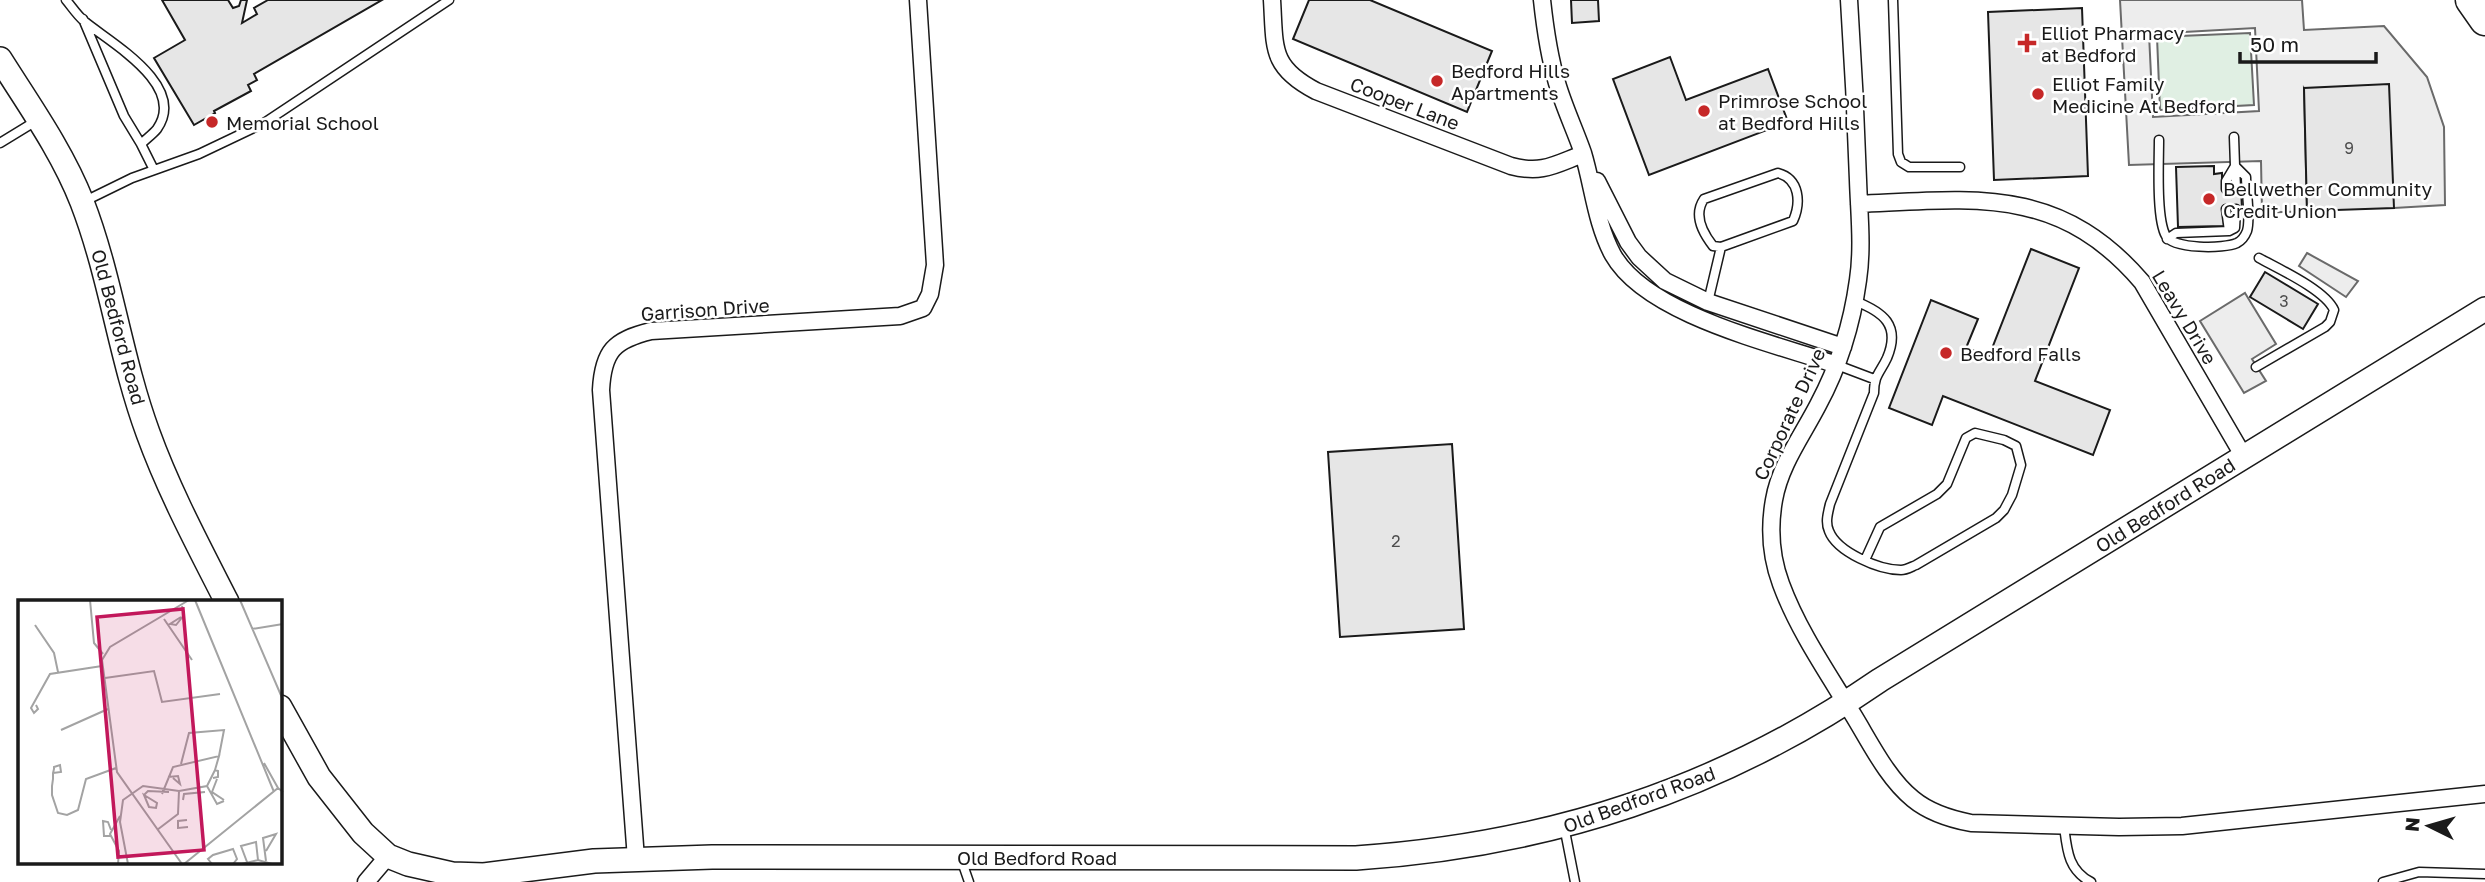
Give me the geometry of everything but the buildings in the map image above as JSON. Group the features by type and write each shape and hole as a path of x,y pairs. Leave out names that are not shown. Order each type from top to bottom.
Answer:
{"highway":[{"path":"2471,0 2485,20"}],"street":[{"name":"Garrison Drive","path":"636,859 601,390 602,368 611,349 630,337 651,331 862,320 900,316 923,308 930,294 935,265 918,0"},
{"name":"Cooper Lane","path":"1272,0 1279,62 1294,78 1316,91 1498,162 1529,171 1540,170 1583,154"},
{"path":"1542,0 1545,32 1554,72 1583,154 1613,255 1639,286 1702,320 1837,365"},
{"name":"Corporate Drive","path":"1846,703 1798,621 1781,584 1772,541 1774,499 1780,479 1787,459 1819,404 1837,365 1855,301 1860,267 1849,0"},
{"name":"Old Bedford Road","path":"0,59 73,180 104,271 128,374 149,435 226,600"},
{"path":"1583,154 1628,242 1639,257 1665,281 1708,302 1843,347"},
{"name":"Leavy Drive","path":"1859,204 1961,199 1999,201 2049,213 2090,234 2122,259 2142,282 2244,457"},
{"name":"Old Bedford Road","path":"282,711 319,777 363,833 388,856 408,864 452,874 507,877 594,861 636,859 1356,858 1421,854 1485,844 1608,814 1727,767 1846,703 2485,309"},
{"path":"1846,703 1898,785 1931,811 1950,819 1971,823 2182,826 2485,794"},
{"path":"366,882 388,856"}],"lane":[{"path":"66,0 83,19 145,68 157,88 163,102 163,116 157,129 141,144"},
{"path":"82,202 154,170 199,154 264,123 449,0"},
{"path":"1893,0 1898,154 1901,162 1909,167 1960,167"},
{"path":"83,19 124,116 154,170"},
{"path":"0,143 39,120"},
{"path":"2231,189 2226,181 2235,166 2234,137"},
{"path":"2159,140 2161,225 2167,239 2176,244 2234,245 2242,240 2247,230 2246,177 2235,166"},
{"path":"1778,173 1786,175 1792,181 1798,197 1798,211 1793,221 1721,247 1713,246 1699,221 1699,210 1704,199 1778,173"},
{"path":"2226,209 2229,231"},
{"path":"2167,239 2176,233 2229,231 2235,228 2236,209"},
{"path":"1708,302 1721,247"},
{"path":"2256,367 2325,327 2334,310 2327,300 2313,290 2259,257"},
{"path":"1855,301 1881,313 1888,321 1891,331 1890,348 1874,379 1874,393 1826,518 1828,531 1836,545 1865,560 1889,569 1903,570 1916,565 1996,518 2012,495 2021,465 2015,446 1975,433 1966,438 1947,484 1937,494 1880,527 1865,560"},
{"path":"1837,365 1874,379"},
{"path":"1564,826 1575,882"},
{"path":"2064,826 2067,850 2077,874 2091,882"},
{"path":"960,857 969,882"},
{"path":"2383,882 2419,872 2485,874"}],"green space":[{"path":"2250,33 2254,105 2160,110 2157,37"}],"shaded area":[{"path":"2120,0 2302,0 2304,30 2384,26 2427,77 2444,127 2445,205 2394,208 2304,88 2307,211 2262,213 2261,161 2129,165","holes":["2255,28 2259,111 2153,117 2149,34"]},
{"path":"2307,253 2358,281 2346,297 2299,266"},
{"path":"2245,293 2276,344 2252,359 2266,381 2244,393 2200,321"}],"place":[{"name":"Elliot Pharmacy at Bedford","path":"2027,43"},
{"name":"Bedford Hills Apartments","path":"1437,81"},
{"name":"Elliot Family Medicine At Bedford","path":"2038,94"},
{"name":"Primrose School at Bedford Hills","path":"1704,111"},
{"name":"Memorial School","path":"212,122"},
{"name":"Bellwether Community Credit Union","path":"2209,199"},
{"name":"Bedford Falls","path":"1946,353"}]}
